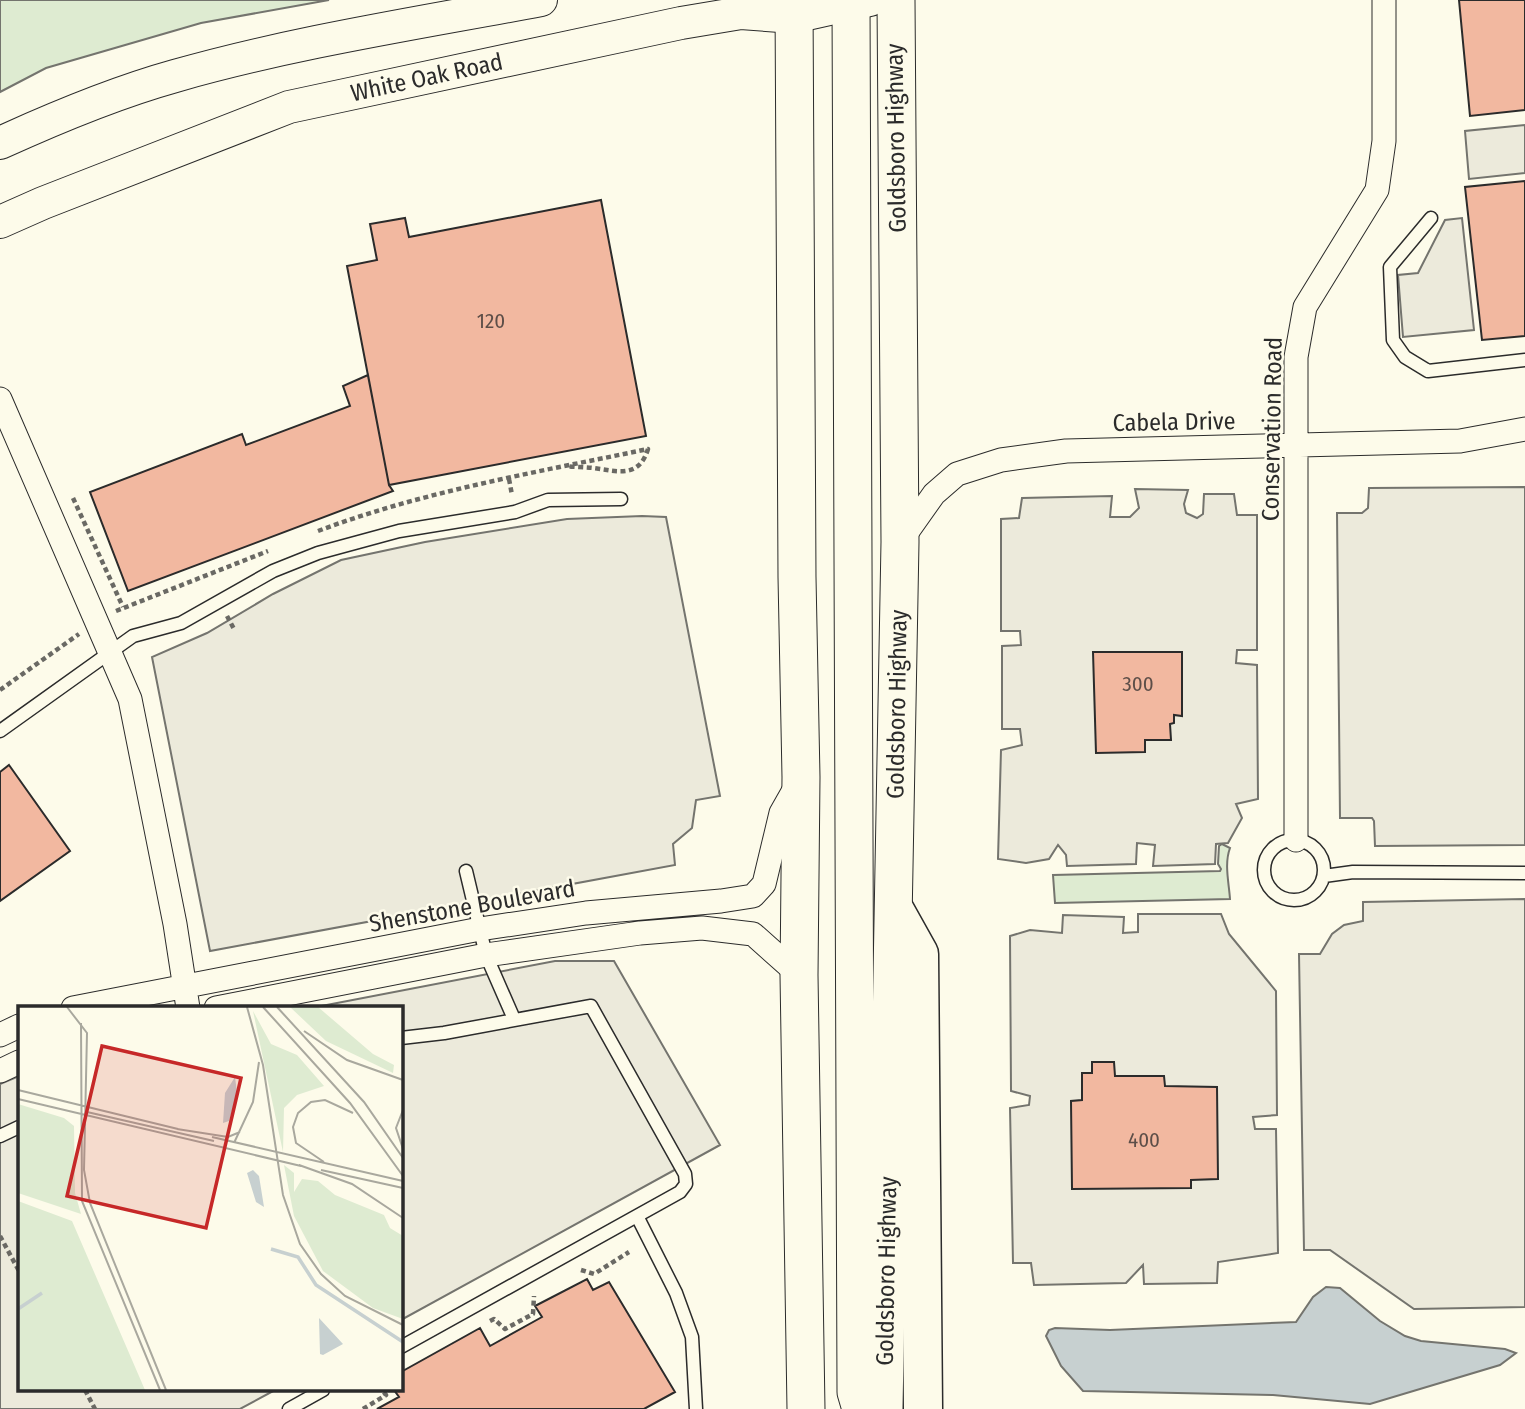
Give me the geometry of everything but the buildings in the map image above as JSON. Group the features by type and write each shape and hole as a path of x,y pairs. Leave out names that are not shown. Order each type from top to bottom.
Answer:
{"highway":[{"path":"895,911 919,954 923,1409"}],"main road":[{"path":"0,143 76,109 174,76 289,48 541,0"},
{"name":"Goldsboro Highway","path":"884,1409 900,542 895,0"},
{"path":"857,1 856,1392 861,1409"},
{"name":"White Oak Road","path":"0,222 43,202 289,107 681,23 741,13 857,1"},
{"path":"794,8 797,577 801,777 799,975 806,1409"}],"street":[{"name":"Conservation Road","path":"1296,840 1296,357 1305,307 1377,190 1384,141 1384,0"},
{"path":"0,400 130,699 175,924 186,998"},
{"name":"Cabela Drive","path":"900,542 934,494 957,474 1000,460 1066,451 1460,442 1525,429"},
{"name":"Shenstone Boulevard","path":"96,1006 186,998 480,929 610,910 753,896 764,884 781,813 801,777"},
{"name":"Shenstone Boulevard","path":"226,1006 486,955 640,933 702,928 753,934 799,975"},
{"path":"0,1035 18,1026"},
{"path":"0,1071 18,1062"}],"lane":[{"path":"1431,218 1390,268 1393,340 1405,357 1428,371 1525,360"},
{"path":"0,731 133,636 180,623 273,571 318,553 399,531 515,512 548,500 621,499"},
{"path":"1296,840 1315,848 1321,856 1324,876 1314,894 1305,899 1285,900 1269,888 1264,869 1270,851 1278,844 1296,840"},
{"path":"466,871 486,955 513,1019"},
{"path":"1324,876 1353,872 1525,873"},
{"path":"402,1038 444,1033 592,1006 685,1174 686,1184 680,1192 402,1346"},
{"path":"0,1136 18,1128"},
{"path":"637,1216 676,1293 692,1336 696,1409"},
{"path":"289,1409 319,1392"}],"path":[{"path":"648,449 645,459 635,469 615,473 565,466 648,449"},
{"path":"73,498 123,607"},
{"path":"0,1237 18,1269"},
{"path":"572,1275 582,1269 594,1274 629,1252"},
{"path":"482,1326 494,1320 505,1329 533,1314 532,1297 542,1292"},
{"path":"86,1392 95,1409"},
{"path":"363,1409 386,1395 384,1392"}],"green space":[{"path":"0,0 329,0 201,23 46,68 0,92"},
{"path":"1222,844 1230,848 1227,867 1230,899 1055,903 1053,875 1220,871 1219,846"}],"shaded area":[{"path":"1525,125 1525,173 1469,179 1465,131"},
{"path":"1462,218 1474,330 1403,337 1398,275 1418,273 1445,220"},
{"path":"1525,487 1525,845 1375,846 1372,818 1340,818 1337,513 1362,513 1368,508 1369,488"},
{"path":"1135,489 1188,490 1184,504 1186,513 1197,518 1203,514 1204,494 1234,494 1237,515 1257,515 1257,650 1237,650 1236,663 1257,665 1258,799 1236,804 1242,818 1228,843 1216,844 1215,864 1153,866 1155,845 1137,843 1136,864 1067,866 1066,855 1058,845 1049,859 1026,863 998,859 1001,750 1022,745 1020,729 1002,729 1002,646 1021,645 1020,631 1001,631 1001,519 1019,518 1022,498 1112,496 1110,517 1130,517 1139,508"},
{"path":"666,517 720,796 696,800 692,828 673,844 675,865 210,951 152,657 207,633 273,594 341,560 425,542 567,519"},
{"path":"1525,899 1525,1307 1414,1309 1330,1250 1304,1250 1299,954 1320,954 1332,934 1344,925 1363,921 1363,902"},
{"path":"1138,914 1221,914 1229,934 1276,991 1277,1115 1253,1117 1255,1129 1276,1129 1278,1253 1218,1262 1217,1283 1144,1284 1143,1265 1126,1283 1034,1285 1031,1263 1013,1263 1010,1108 1029,1105 1030,1096 1011,1091 1010,936 1030,930 1062,933 1063,915 1124,917 1123,933 1138,932"},
{"path":"555,961 614,961 720,1145 402,1319 402,1006 321,1006"},
{"path":"18,1076 18,1392 271,1392 240,1409 0,1409 0,1084"},
{"path":"1326,1287 1340,1288 1380,1321 1405,1336 1421,1341 1505,1349 1516,1353 1500,1365 1370,1404 1273,1395 1083,1391 1061,1366 1046,1336 1049,1330 1055,1328 1110,1330 1296,1322 1313,1297"}]}
